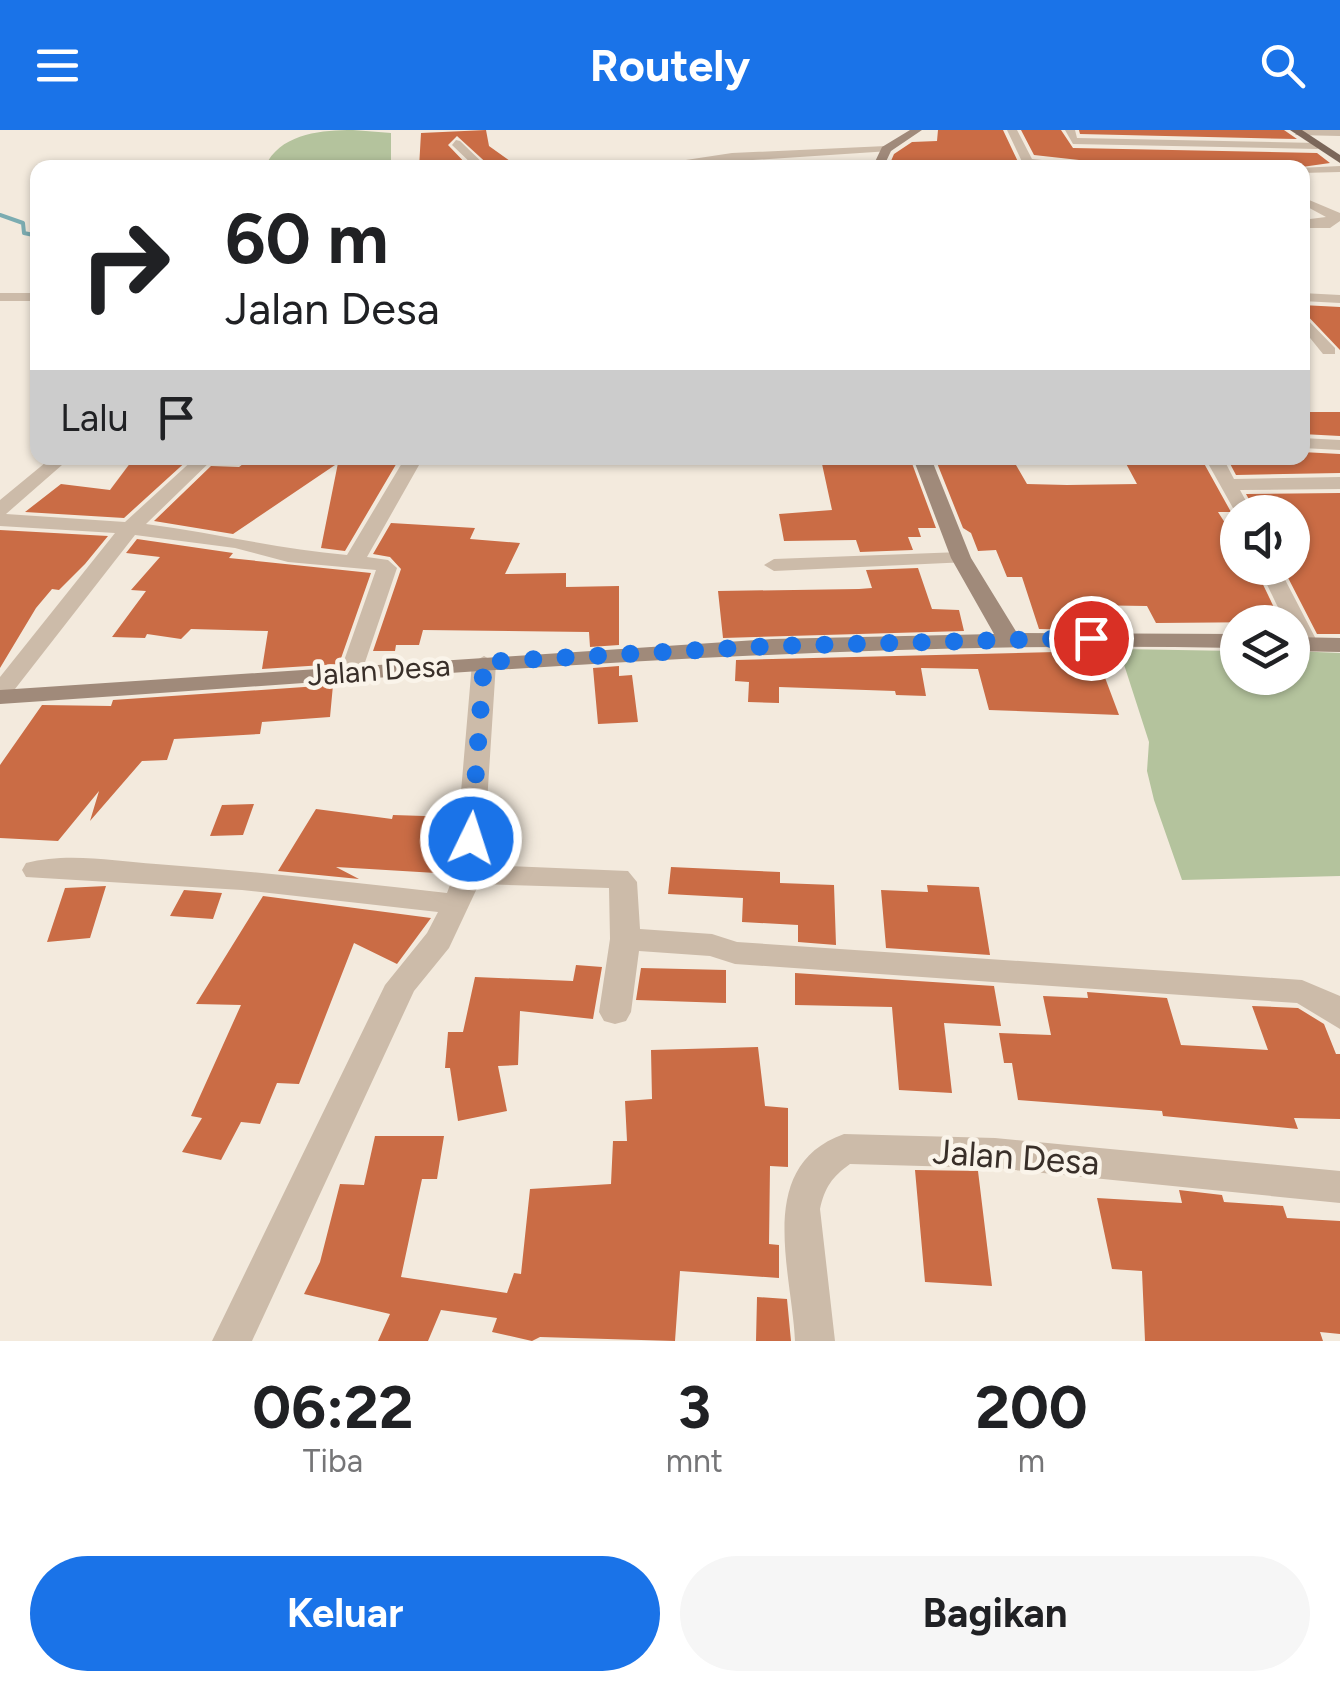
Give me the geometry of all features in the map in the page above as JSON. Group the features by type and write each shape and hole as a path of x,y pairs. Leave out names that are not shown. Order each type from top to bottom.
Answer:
{"main road":[{"path":"1297,132 1340,160"}],"street":[{"path":"701,160 886,149 917,130"},
{"path":"1012,130 1029,160"},
{"path":"1070,130 1074,135 1070,138 1075,142 1318,146"},
{"path":"1297,132 1340,133"},
{"path":"456,143 474,160"},
{"path":"881,160 886,149"},
{"path":"1310,170 1340,169"},
{"path":"1310,206 1320,208 1332,223"},
{"path":"0,297 30,298"},
{"path":"1310,297 1340,298"},
{"path":"1310,334 1340,334"},
{"path":"1310,335 1329,350"},
{"path":"1310,444 1340,445"},
{"path":"0,510 53,465"},
{"name":"Jalan Desa","path":"0,695 130,528 198,465"},
{"path":"353,563 410,465"},
{"path":"925,465 961,558 1010,642"},
{"path":"1218,465 1234,495"},
{"path":"1228,484 1340,484"},
{"path":"0,520 130,528 386,568 352,672"},
{"path":"774,565 961,558"},
{"name":"Jalan Desa","path":"0,695 790,646 1220,639"},
{"path":"1310,644 1340,645"},
{"path":"232,1341 400,985 438,940 463,890 484,662"},
{"path":"36,870 84,868 463,890 620,878 625,939 616,1012"},
{"path":"625,939 712,945 735,953 798,958 1302,992 1331,1006 1340,1017"},
{"name":"Jalan Desa","path":"815,1341 816,1316 800,1205 811,1174 823,1160 844,1149 996,1153 1340,1187"}],"green space":[{"path":"317,132 391,133 391,160 269,160 284,144"},
{"path":"1119,649 1220,651 1220,695 1310,695 1310,652 1340,653 1340,876 1182,880 1147,771 1149,742"}],"building":[{"path":"486,130 489,146 509,160 483,160 457,136 448,145 462,160 419,160 421,133"},
{"path":"938,130 1003,130 1017,160 891,160 912,142 937,141"},
{"path":"1021,130 1061,130 1073,148 1317,153 1330,163 1310,166 1310,160 1079,160 1034,155"},
{"path":"1079,130 1284,130 1297,139 1080,134"},
{"path":"1310,305 1340,307 1340,350 1310,318"},
{"path":"1310,412 1340,412 1340,436 1310,434"},
{"path":"1310,452 1340,454 1340,473 1236,475 1231,465 1310,465"},
{"path":"129,465 182,465 124,518 25,512 61,484 110,490"},
{"path":"335,465 233,534 154,521 211,466"},
{"path":"338,465 396,465 345,551 321,548"},
{"path":"822,465 913,465 936,528 918,528 921,537 908,537 913,550 860,552 856,540 784,541 779,514 832,510"},
{"path":"938,465 1016,465 1027,484 1067,485 1137,484 1127,465 1205,465 1222,495 1218,512 1220,585 1263,585 1273,605 1220,605 1220,622 1156,623 1147,606 1078,605 1087,630 1039,629 1022,577 1007,577 996,550 978,551 971,533 963,528"},
{"path":"1340,493 1340,634 1317,634 1310,620 1310,605 1302,605 1292,585 1310,585 1310,495 1246,494"},
{"path":"391,523 475,528 470,539 520,543 505,574 566,573 566,587 619,586 619,645 590,647 589,632 423,630 419,645 373,651 401,569 390,557 373,554"},
{"path":"0,530 108,536 59,590 52,589 36,608 0,668"},
{"path":"137,539 233,553 229,558 371,573 339,664 262,669 268,631 191,629 181,639 147,634 145,638 112,637 146,591 131,590 160,557 126,553"},
{"path":"918,568 932,609 959,610 964,631 723,638 718,591 872,588 866,570"},
{"path":"1095,651 1119,715 989,710 978,669 921,668 926,696 896,695 895,691 779,687 779,703 748,702 749,682 735,681 736,660"},
{"path":"619,666 619,676 632,675 638,722 598,724 593,668"},
{"path":"333,685 330,717 262,722 260,734 174,739 167,760 142,761 90,821 99,791 58,841 0,838 0,765 42,705 111,706 113,700"},
{"path":"254,804 243,835 210,836 222,805"},
{"path":"316,809 392,819 393,815 455,817 454,830 436,873 336,867 359,879 278,871"},
{"path":"671,867 780,872 780,883 834,885 836,945 798,942 798,925 742,922 743,898 668,894"},
{"path":"927,885 979,887 990,955 886,948 881,890 928,892"},
{"path":"106,886 90,938 47,942 65,888"},
{"path":"184,890 222,893 213,919 170,916"},
{"path":"263,896 431,918 397,964 354,943 299,1084 277,1083 260,1124 241,1122 221,1160 182,1152 202,1118 191,1116 241,1005 196,1004"},
{"path":"576,965 602,967 593,1019 520,1011 518,1065 498,1066 507,1111 458,1121 450,1068 445,1068 448,1032 463,1032 475,977 573,981"},
{"path":"641,968 726,970 726,1003 636,1000"},
{"path":"795,973 994,986 1001,1026 944,1023 952,1093 899,1090 892,1007 795,1005"},
{"path":"1087,992 1167,998 1181,1045 1268,1050 1252,1006 1298,1008 1324,1024 1336,1054 1340,1054 1340,1119 1294,1118 1298,1129 1163,1116 1162,1111 1018,1100 1012,1063 1004,1063 999,1033 1051,1035 1043,996 1088,998"},
{"path":"758,1047 765,1106 788,1108 788,1167 770,1166 769,1244 779,1245 779,1278 680,1271 675,1341 540,1337 532,1341 492,1332 497,1318 441,1310 428,1341 378,1341 390,1314 304,1294 320,1262 340,1184 364,1185 375,1136 444,1136 437,1179 422,1179 401,1277 507,1293 514,1273 521,1274 530,1189 611,1184 613,1141 627,1141 625,1101 652,1099 651,1050"},
{"path":"915,1170 978,1171 992,1286 925,1282"},
{"path":"1179,1190 1222,1195 1224,1202 1283,1206 1287,1218 1340,1221 1340,1334 1320,1332 1323,1341 1145,1341 1142,1271 1112,1269 1097,1198 1182,1203"},
{"path":"757,1297 787,1299 791,1341 756,1341"}],"waterway":[{"path":"0,215 23,223 24,233 30,234"}],"route":[{"path":"471,839 484,662 772,646 1091,638"}]}
